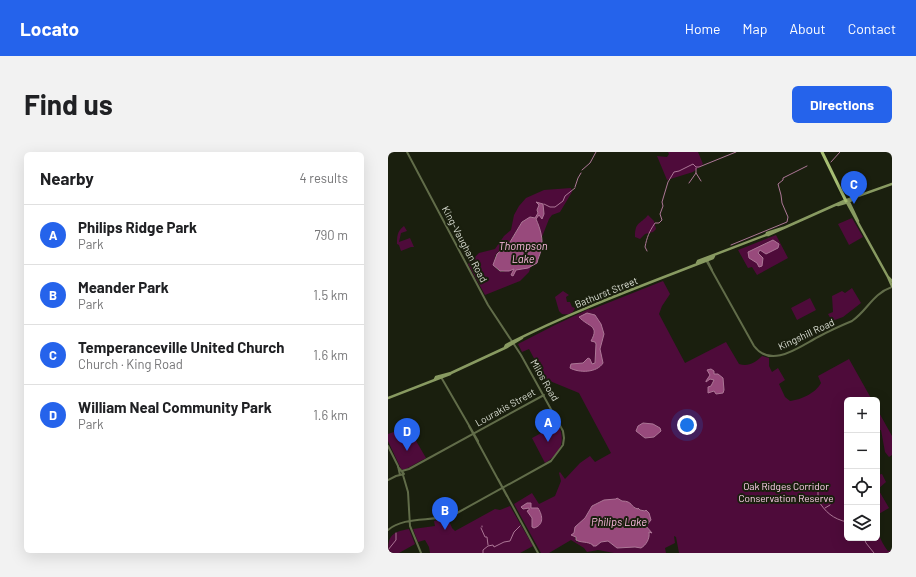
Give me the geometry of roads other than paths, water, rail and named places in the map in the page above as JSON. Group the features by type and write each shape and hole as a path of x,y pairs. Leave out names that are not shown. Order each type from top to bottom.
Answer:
{"main road":[{"path":"822,152 892,287"},
{"name":"Bathurst Street","path":"388,398 451,373 562,318 766,235 767,233 786,227 892,184"},
{"path":"888,277 892,281"}],"street":[{"name":"King-Vaughan Road","path":"407,152 488,305 513,342"},
{"name":"Kingshill Road","path":"706,259 754,346 760,352 769,356 786,354 852,321 877,295 892,287"},
{"name":"Milos Road","path":"388,530 397,524 451,515 551,461 563,445 563,431 513,342"},
{"path":"442,376 538,553"},
{"name":"Lourakis Street","path":"388,480 544,395"},
{"path":"388,446 405,480 408,492 410,522 420,553"}],"water":[{"name":"Thompson Lake","path":"536,202 543,204 544,214 542,219 539,215 536,219 542,238 541,252 537,263 528,268 516,270 513,276 511,275 514,269 509,271 500,271 493,265 497,254 510,242 522,222 530,217 535,218 538,213 537,210 539,205"},
{"path":"773,240 779,244 778,248 766,254 760,250 758,253 763,258 762,266 759,267 757,263 749,258 748,252"},
{"path":"587,313 595,315 601,324 604,334 600,349 603,363 597,369 578,371 570,368 571,364 583,363 588,358 592,364 595,363 596,344 595,342 591,341 594,329 579,317"},
{"path":"711,369 714,371 714,374 718,374 723,378 723,393 716,394 714,391 708,393 708,387 711,386 714,380 710,379 706,382 710,375 707,370"},
{"path":"643,423 653,424 660,428 661,431 654,437 645,438 636,431 638,426"},
{"name":"Philips Lake","path":"617,498 630,503 640,510 646,510 649,513 651,520 646,526 652,533 649,532 648,539 643,547 617,548 608,541 601,542 596,546 593,546 589,543 576,540 576,537 571,535 574,533 575,527 585,518 592,506 604,500"},
{"path":"527,503 531,503 531,508 538,508 541,514 542,520 540,525 537,527 532,527 532,518 527,511 529,508 523,509 521,507"}],"waterway":[{"path":"582,170 590,163 596,152"},
{"path":"647,251 645,247 647,237 655,223 659,223 662,220 660,214 663,206 662,202 668,182 674,172 693,164 696,167 699,167 736,152"},
{"path":"831,162 840,152"},
{"path":"731,245 787,222 788,217 782,203 778,184 783,180 783,178 807,166"},
{"path":"689,183 696,173 696,168"},
{"path":"575,187 581,173"},
{"path":"696,173 701,181"},
{"path":"544,204 550,207 555,207 575,188"},
{"path":"818,490 818,499"},
{"path":"818,500 830,514 844,521"},
{"path":"825,508 830,505"},
{"path":"483,553 483,550 488,546 493,545 494,547 510,541 514,532 520,526"},
{"path":"481,528 485,537 487,537 488,545"},
{"path":"388,550 396,540 396,533"},
{"path":"865,541 874,553"}],"place":[{"name":"Temperanceville United Church","path":"854,204"},
{"name":"Philips Ridge Park","path":"548,442"},
{"name":"William Neal Community Park","path":"407,451"},
{"name":"Meander Park","path":"445,530"}],"park label":[{"name":"Oak Ridges Corridor Conservation Reserve","path":"786,492"}]}
